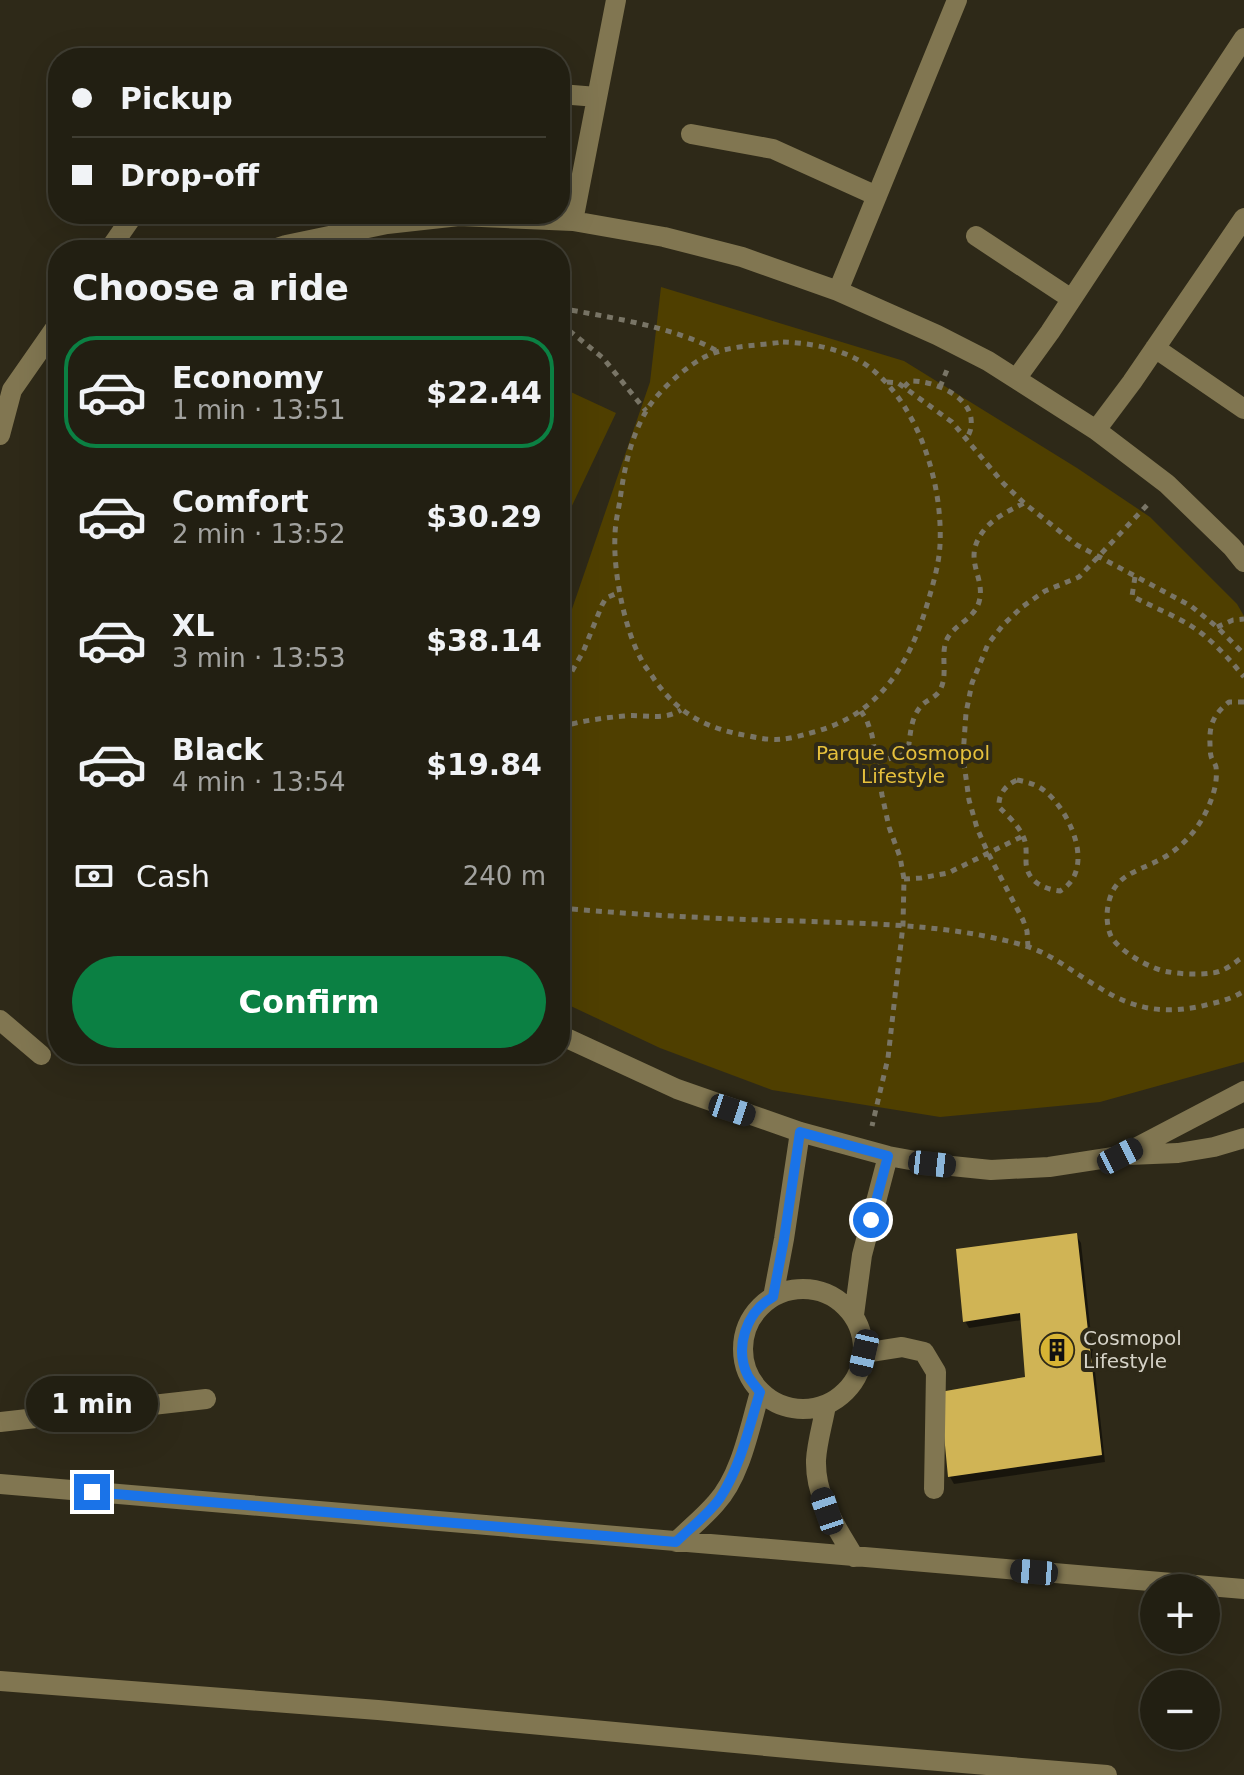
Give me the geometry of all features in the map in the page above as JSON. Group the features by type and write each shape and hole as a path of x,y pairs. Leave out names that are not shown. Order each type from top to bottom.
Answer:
{"street":[{"path":"573,221 616,0"},
{"path":"838,291 957,0"},
{"path":"1016,379 1244,38"},
{"path":"570,95 597,97"},
{"path":"691,134 773,149 877,196"},
{"path":"1096,430 1244,218"},
{"path":"570,221 677,240 742,257 838,291 958,345 1096,430 1167,484 1240,549"},
{"path":"310,240 387,224"},
{"path":"976,236 1070,298"},
{"path":"0,435 12,390 48,338"},
{"path":"1155,348 1244,409"},
{"path":"0,1020 41,1055"},
{"path":"570,1040 677,1089 800,1132 888,1156 932,1164 991,1170 1049,1167 1120,1156 1178,1153 1244,1138"},
{"path":"1120,1156 1244,1091"},
{"path":"773,1297 800,1132"},
{"path":"854,1315 862,1255 888,1156"},
{"path":"802,1288 822,1291 840,1301 854,1315 862,1333 864,1353 860,1372 849,1389 834,1401 815,1408 796,1409 776,1403 760,1392 748,1375 742,1356 743,1335 751,1317 764,1302 782,1292 802,1288"},
{"path":"864,1353 902,1347 924,1352 936,1372 934,1489"},
{"path":"676,1542 719,1501 732,1478 760,1392"},
{"path":"0,1422 206,1399"},
{"path":"826,1405 816,1459 818,1487 827,1511 854,1557"},
{"path":"0,1484 1244,1589"},
{"path":"0,1681 378,1710 1107,1775"}],"path":[{"path":"570,310 644,326 703,343 718,351"},
{"path":"570,331 603,358 646,411"},
{"path":"783,342 806,343 840,353 867,365 886,382 922,436 933,475 939,515 937,573 914,644 894,679 873,702 835,727 775,741 703,724 681,710 662,691 640,657 620,592 615,563 615,535 623,475 646,411 674,379 701,358 718,351 783,342"},
{"path":"904,387 910,381 928,382 961,400 971,417 967,438"},
{"path":"886,382 904,387 952,422 1003,483 1077,545 1191,606 1244,654"},
{"path":"1028,947 1023,920 988,853 969,800 963,756 972,683 988,644 1003,625 1045,591 1079,577 1167,484"},
{"path":"877,762 902,755 908,750 915,714 940,692 946,641 979,605 980,581 974,569 978,539 993,519 1024,503"},
{"path":"1135,576 1132,596 1203,634 1244,677"},
{"path":"570,675 606,598 620,592"},
{"path":"1217,627 1244,619"},
{"path":"1244,702 1229,702 1213,717 1209,730 1216,782 1203,822 1164,858 1125,876 1114,887 1108,903 1107,919 1110,935 1118,945 1151,966 1168,972 1213,973 1228,968 1244,956"},
{"path":"570,724 628,715 668,716 681,710"},
{"path":"861,711 872,735 889,827 904,879 903,925 888,1058 866,1150"},
{"path":"1017,780 1044,790 1058,804 1073,830 1078,849 1076,871 1067,887 1060,891 1052,890 1034,881 1027,872 1023,836 999,807 998,801 1010,783 1017,780"},
{"path":"904,879 948,873 1023,836"},
{"path":"570,909 955,930 1028,947 1066,965 1101,990 1136,1005 1159,1010 1187,1010 1232,999 1244,991"}],"green space":[{"name":"Parque Cosmopol Lifestyle","path":"661,287 904,361 1150,517 1237,604 1244,616 1244,1062 1100,1102 940,1117 772,1090 660,1048 570,1006 570,612 650,382"},
{"path":"570,392 616,413 570,510"}],"building":[{"name":"Cosmopol Lifestyle","path":"1077,1233 1102,1455 948,1477 940,1392 1025,1377 1020,1313 963,1322 956,1249"}],"place":[{"name":"Cosmopol Lifestyle","path":"1057,1350"}],"route":[{"path":"92,1492 676,1542 719,1501 742,1453 760,1392 748,1375 742,1356 743,1335 751,1317 773,1297 800,1132 888,1156 871,1220"}]}
